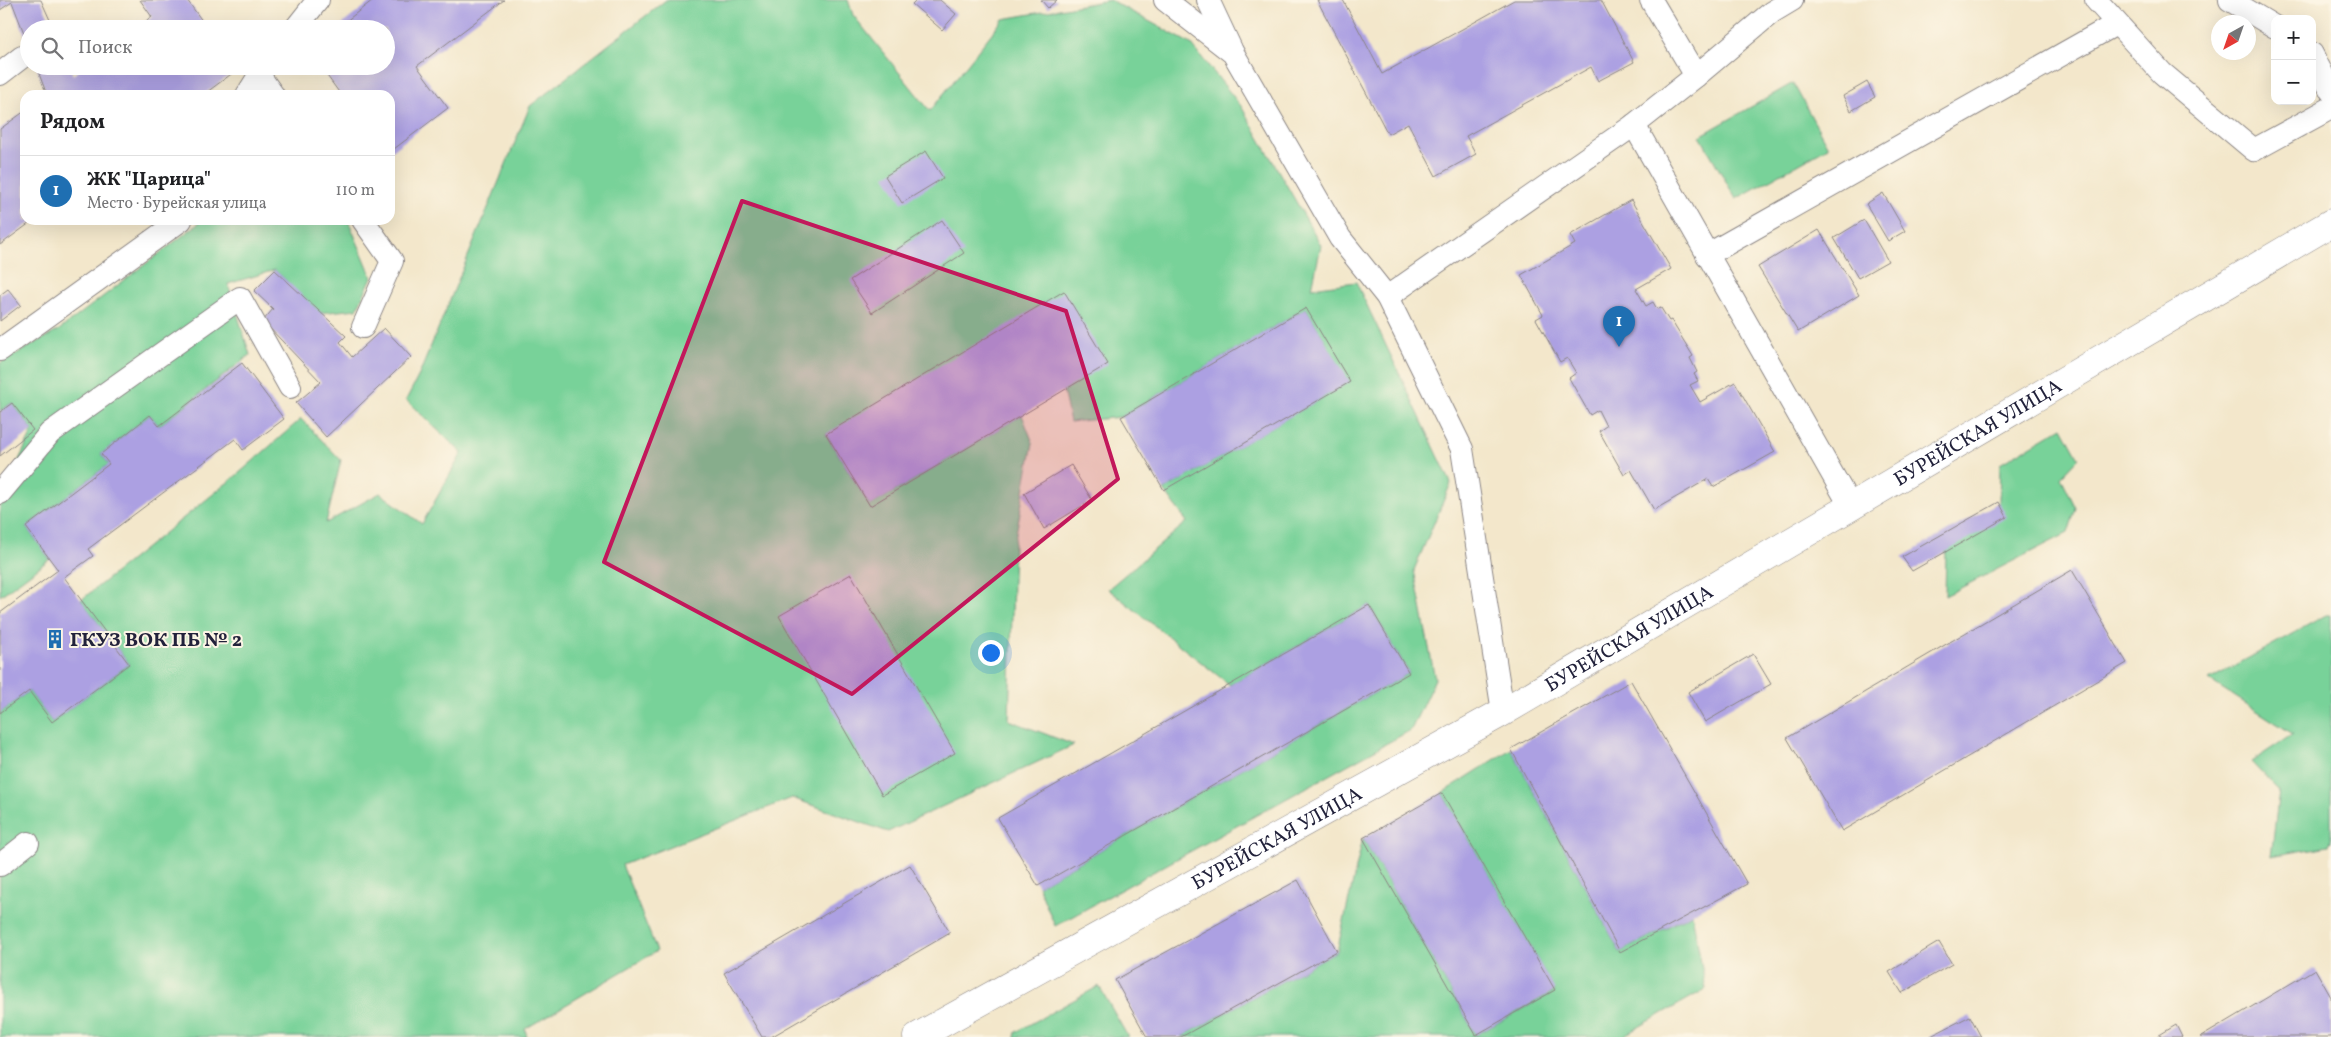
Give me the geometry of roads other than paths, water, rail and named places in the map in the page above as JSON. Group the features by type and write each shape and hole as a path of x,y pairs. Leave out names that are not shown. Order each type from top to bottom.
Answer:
{"street":[{"name":"БУРЕЙСКАЯ УЛИЦА","path":"917,1037 1503,712 2331,223"}],"lane":[{"path":"302,20 318,0"},
{"path":"1166,0 1233,53"},
{"path":"1208,0 1233,53 1340,238 1387,297 1462,449 1503,712"},
{"path":"1651,0 1696,76"},
{"path":"1387,297 1634,125 1772,12 1792,0"},
{"path":"2096,0 2162,73 2254,150 2331,108"},
{"path":"2230,0 2271,25"},
{"path":"1707,255 2116,24"},
{"path":"0,74 20,59"},
{"path":"2315,60 2331,91"},
{"path":"250,90 258,75"},
{"path":"263,75 271,90"},
{"path":"1634,125 1851,507"},
{"path":"0,350 174,225"},
{"path":"363,327 392,261 367,225"},
{"path":"0,493 50,432 240,298 290,387"},
{"path":"0,865 28,843"}],"place":[{"name":"ЖК \"Царица\"","path":"1619,347"},
{"name":"ГКУЗ ВОК ПБ № 2","path":"55,639"}]}
